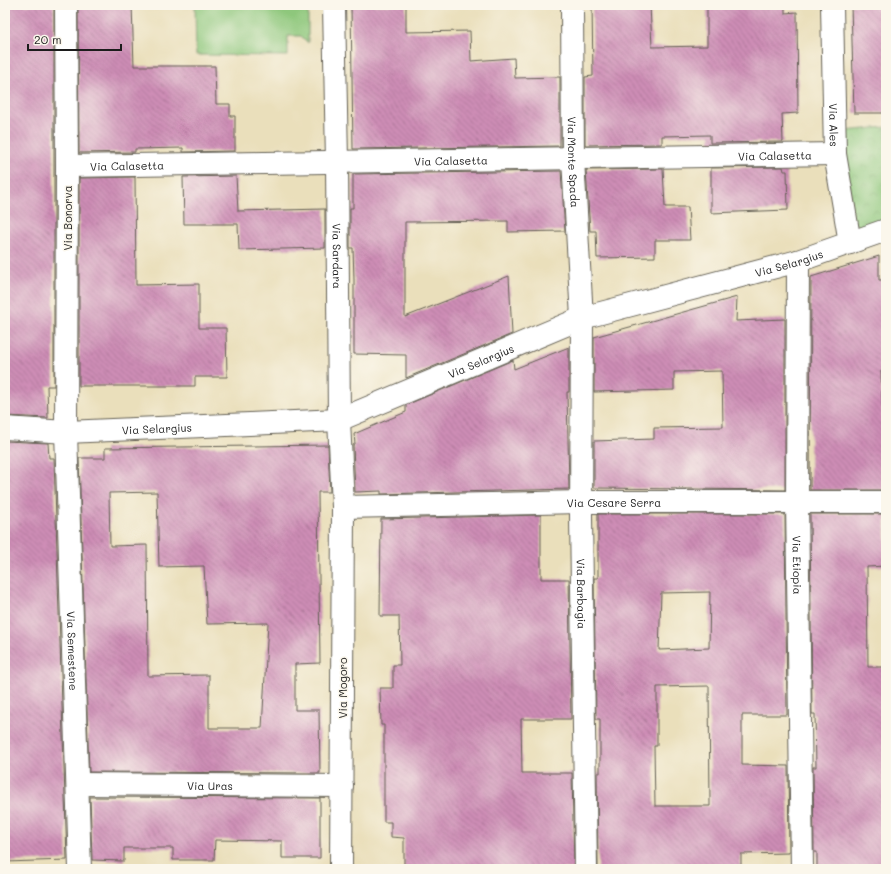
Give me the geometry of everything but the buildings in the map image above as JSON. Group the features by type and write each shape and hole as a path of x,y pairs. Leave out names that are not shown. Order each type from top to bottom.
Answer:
{"street":[{"name":"Via Bonorva","path":"66,5 66,432"},
{"name":"Via Sardara","path":"334,5 339,420 343,507"},
{"name":"Via Monte Spada","path":"572,5 573,159 582,318"},
{"name":"Via Ales","path":"832,5 835,154 850,243"},
{"name":"Via Calasetta","path":"67,166 835,154"},
{"name":"Via Selargius","path":"5,428 66,432 339,420 582,318 798,261 886,230"},
{"name":"Via Etiopia","path":"798,261 796,502 802,869"},
{"name":"Via Barbagia","path":"582,318 581,502 586,869"},
{"name":"Via Semestene","path":"66,432 80,869"},
{"name":"Via Cesare Serra","path":"343,507 581,502 886,502"},
{"name":"Via Mogoro","path":"341,869 343,507"},
{"name":"Via Uras","path":"78,784 342,786"}],"green space":[{"path":"195,5 308,5 308,43 301,36 288,36 288,56 196,55"},
{"path":"886,127 886,221 860,230 852,219 844,131"}]}
